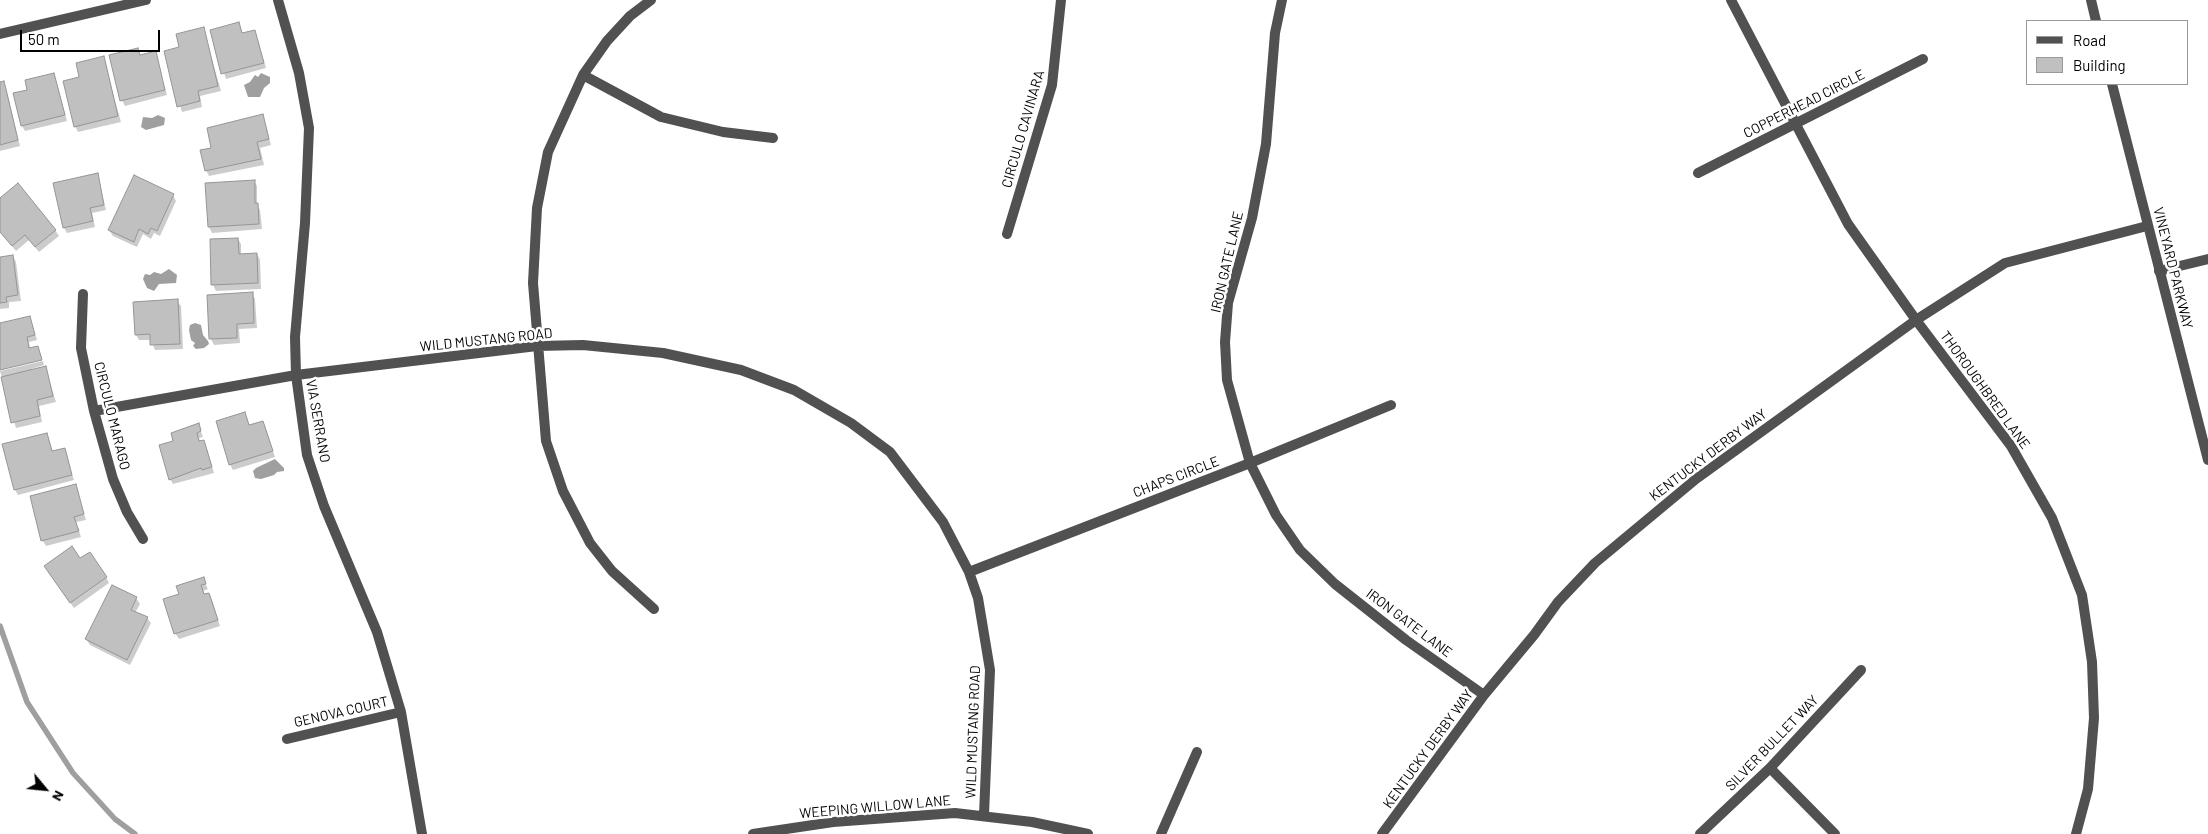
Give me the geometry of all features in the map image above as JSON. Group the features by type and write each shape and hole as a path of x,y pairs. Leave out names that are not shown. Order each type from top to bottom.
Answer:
{"street":[{"path":"0,34 146,0"},
{"name":"VIA SERRANO","path":"278,0 299,73 309,128 305,223 295,337 296,375 307,455 324,506 377,632 401,712 422,834"},
{"path":"651,0 630,16 607,41 583,75 548,152 537,208 533,282 546,441 563,491 590,543 612,570 654,609"},
{"name":"CIRCULO CAVINARA","path":"1007,234 1052,85 1061,0"},
{"name":"IRON GATE LANE","path":"1282,0 1275,33 1266,144 1252,218 1228,303 1226,332 1227,380 1250,463 1276,515 1300,550 1351,597 1406,640 1484,695"},
{"name":"THOROUGHBRED LANE","path":"1731,0 1848,224 1916,320 2011,446 2052,518 2082,595 2092,662 2094,718 2088,789 2076,834"},
{"path":"2091,0 2096,20"},
{"name":"COPPERHEAD CIRCLE","path":"1698,173 1923,59"},
{"path":"583,75 661,117 723,132 773,138"},
{"name":"VINEYARD PARKWAY","path":"2112,85 2208,460"},
{"name":"KENTUCKY DERBY WAY","path":"1382,834 1484,695 1534,636 1558,602 1595,563 1696,479 1916,320 2005,263 2147,226"},
{"path":"2159,271 2208,259"},
{"name":"CIRCULO MARAGO","path":"83,294 81,348 94,411 114,479 127,512 143,539"},
{"name":"WILD MUSTANG ROAD","path":"94,411 296,375 537,346 583,345 664,353 741,370 794,390 851,423 890,452 943,522 969,572 978,598 990,670 984,816"},
{"name":"CHAPS CIRCLE","path":"969,572 1250,463 1391,405"},
{"name":"SILVER BULLET WAY","path":"1700,834 1770,768 1861,670"},
{"name":"GENOVA COURT","path":"287,739 401,712"},
{"path":"1161,834 1197,752"},
{"path":"1770,768 1835,834"},
{"name":"WEEPING WILLOW LANE","path":"753,834 833,822 955,813 1032,822 1088,834"}],"shaded area":[{"path":"261,73 270,77 270,83 264,88 260,97 248,97 244,85 250,82 255,75 258,77"},
{"path":"158,115 165,118 164,125 146,130 141,127 143,117 152,118"},
{"path":"169,269 177,275 176,283 159,284 154,291 147,288 143,279 145,274 150,275 154,272 161,274"},
{"path":"195,323 201,325 203,335 208,341 209,344 204,348 196,349 193,346 195,343 191,340 189,330 190,325"},
{"path":"275,459 284,468 284,471 261,479 255,478 253,471 256,468"}],"building":[{"path":"239,22 242,33 255,30 264,63 221,74 210,30"},
{"path":"204,27 218,86 198,91 200,101 177,107 164,51 179,47 176,34"},
{"path":"138,48 140,55 156,51 165,90 120,101 109,55"},
{"path":"104,56 118,116 74,127 63,81 79,77 76,63"},
{"path":"54,73 65,115 21,126 13,93 27,90 25,80"},
{"path":"4,81 18,140 0,145 0,82"},
{"path":"263,114 269,139 257,142 261,159 205,171 200,150 211,148 207,128"},
{"path":"98,173 104,205 90,208 93,221 63,228 53,183"},
{"path":"134,175 174,194 157,231 151,228 148,234 139,229 134,242 108,230"},
{"path":"255,180 255,203 258,203 259,224 208,227 205,183"},
{"path":"18,183 56,230 35,247 25,235 12,246 0,232 0,198"},
{"path":"238,238 239,254 257,253 258,283 211,285 210,239"},
{"path":"13,255 18,295 6,297 7,302 0,303 0,257"},
{"path":"253,292 254,323 237,324 237,338 209,339 207,295"},
{"path":"178,299 180,344 150,345 150,334 135,335 133,302"},
{"path":"30,316 35,335 27,337 29,348 38,346 42,360 0,370 0,323"},
{"path":"46,366 53,396 37,400 40,416 11,423 1,377"},
{"path":"245,412 249,425 263,421 273,451 229,465 216,421"},
{"path":"199,423 201,431 197,433 199,441 204,440 212,467 202,470 201,468 169,480 159,445 173,441 171,433"},
{"path":"47,433 52,451 65,448 72,475 14,490 2,444"},
{"path":"76,484 84,514 74,517 79,531 41,541 30,496"},
{"path":"72,546 80,558 90,552 107,577 70,603 44,566"},
{"path":"204,577 206,584 201,585 204,594 209,593 218,620 174,634 163,599 179,594 176,586"},
{"path":"112,585 137,597 131,610 148,617 127,660 85,639"}],"waterway":[{"path":"0,626 27,702 73,773 115,819 135,834"}]}
